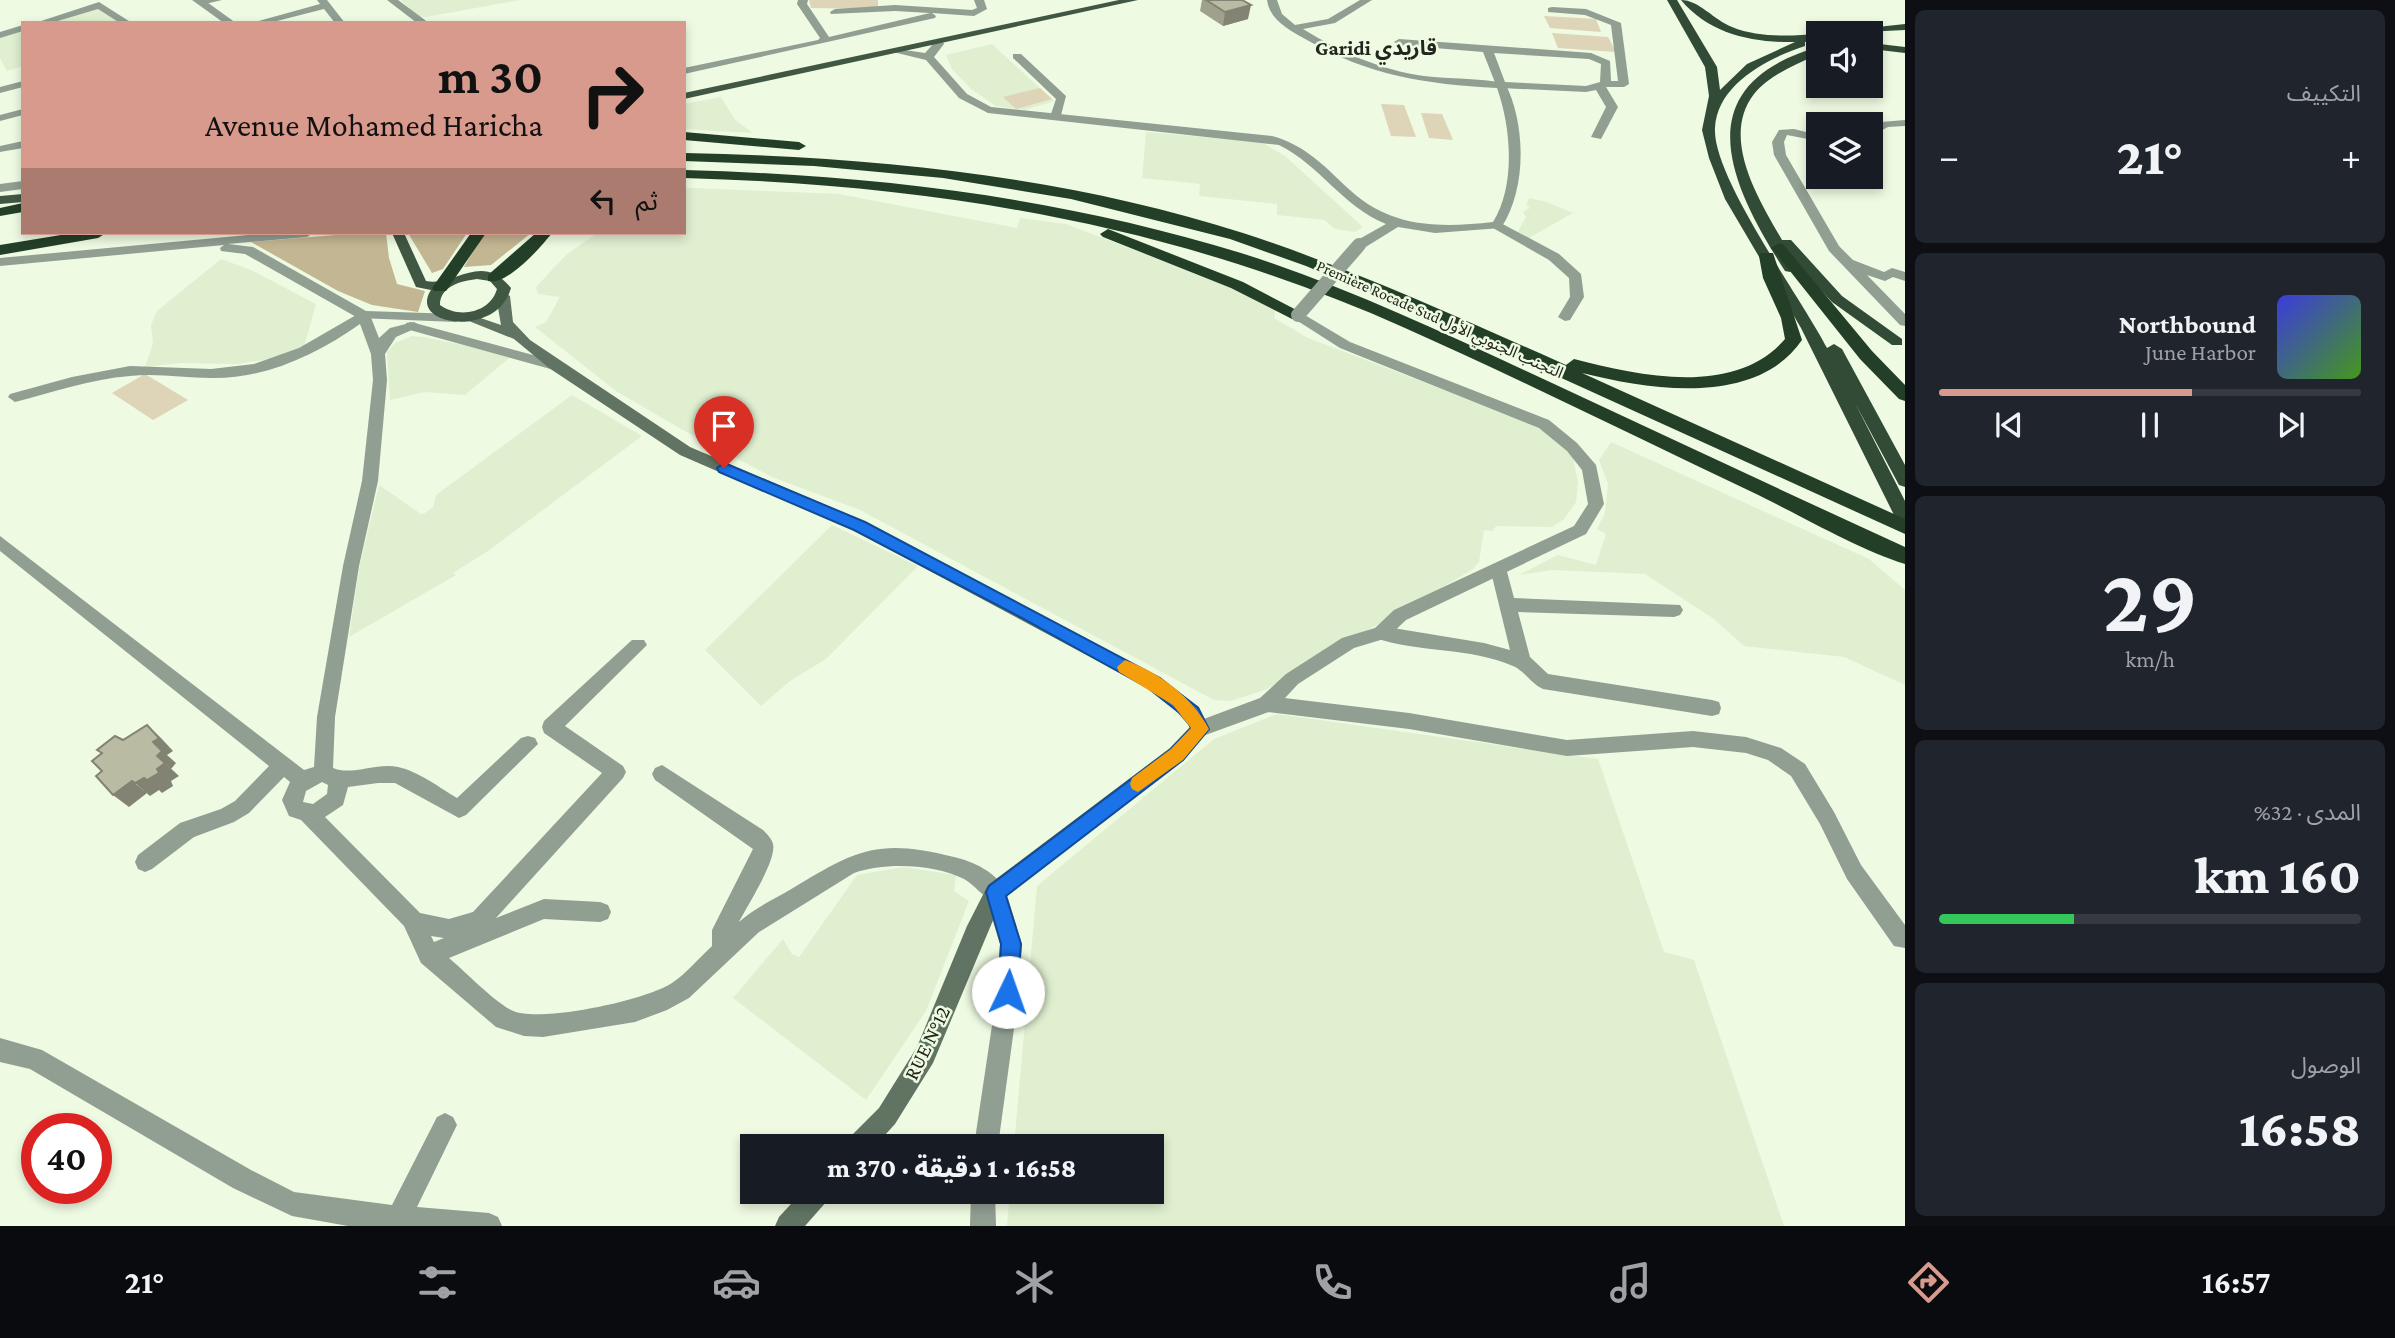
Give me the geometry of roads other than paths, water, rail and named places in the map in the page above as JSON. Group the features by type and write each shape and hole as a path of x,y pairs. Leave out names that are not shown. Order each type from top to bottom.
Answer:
{"highway":[{"path":"1672,0 1712,67 1715,81 1713,111 1708,130 1715,158 1732,199 1773,252 1905,395"},
{"path":"1686,0 1707,19 1748,36 1806,38"},
{"path":"1883,29 1905,27"},
{"path":"1883,39 1905,36"},
{"path":"1713,111 1730,83 1748,69 1769,56 1806,42"},
{"path":"1883,47 1905,50"},
{"path":"1806,55 1771,71 1740,103 1733,140 1740,173 1809,328 1898,487 1905,519"},
{"path":"686,136 895,159 1117,204"},
{"name":"Première Rocade Sud التجنب الجنوبي الأول","path":"686,157 863,163 1117,204 1265,246 1402,299 1905,527"},
{"name":"Première Rocade Sud التجنب الجنوبي الأول","path":"686,174 750,174 869,182 992,198 1199,244 1351,296 1905,556"},
{"path":"0,202 21,199"},
{"path":"1755,206 1837,299 1901,345"},
{"path":"0,212 21,207"},
{"path":"1045,208 1237,285 1298,315"},
{"path":"0,223 21,221"},
{"path":"0,238 31,235"},
{"path":"0,250 86,235"},
{"path":"440,288 477,235"},
{"path":"494,278 510,267 542,235"},
{"path":"1402,299 1446,312 1594,371 1638,380 1698,382 1757,369 1790,348 1794,340 1793,330 1770,272 1773,252"}],"main road":[{"path":"686,89 1110,0"},
{"path":"686,96 939,44 1133,0"},
{"path":"399,235 421,284 440,288"},
{"path":"520,348 506,323 504,288 494,278 467,276 440,288 432,301 433,307 446,316 461,317 499,328 520,348 554,365 685,451 859,526 1154,683 1179,700 1192,713 1200,729 1177,754 995,892"},
{"path":"461,317 486,311 503,296"},
{"name":"RUE N°12","path":"870,1134 887,1116 925,1055 975,933 995,892"},
{"path":"788,1226 807,1204"}],"street":[{"path":"200,2 216,0"},
{"path":"392,0 421,21"},
{"path":"803,0 802,4 825,38 821,42"},
{"path":"835,12 895,8 979,11 982,9 979,0"},
{"path":"1272,0 1277,15 1293,28 1328,49 1369,68 1399,77 1502,85 1624,84 1616,23 1586,12 1552,10"},
{"path":"1293,28 1331,21 1367,0"},
{"path":"200,2 228,21"},
{"path":"263,21 324,3 338,21"},
{"path":"47,21 99,5 124,21"},
{"path":"686,71 951,11"},
{"path":"0,35 21,29"},
{"path":"1399,42 1591,56 1606,63 1603,85 1612,107 1597,137"},
{"path":"929,57 931,50 939,44"},
{"path":"1487,49 1502,85 1513,144 1513,172 1507,214 1497,225"},
{"path":"898,52 929,57 951,84 975,103 1002,113 1252,135 1291,144 1366,210 1394,225 1447,231 1497,225 1555,257 1576,277 1577,297 1565,317"},
{"path":"1017,56 1062,98 1056,117"},
{"path":"0,90 21,85"},
{"path":"0,118 21,113"},
{"path":"1883,125 1905,123"},
{"path":"1806,135 1783,132 1778,142 1780,155 1816,220 1846,262 1905,322"},
{"path":"0,149 21,144"},
{"path":"0,188 21,185"},
{"path":"1381,633 1400,615 1580,530 1597,504 1590,469 1572,447 1544,424 1345,345 1298,315 1359,245 1394,225"},
{"path":"0,262 285,235"},
{"path":"188,244 248,250 363,314 520,348"},
{"path":"1846,262 1885,277"},
{"path":"1877,295 1885,277 1892,272 1905,277"},
{"path":"363,314 378,355 380,380 370,481 352,566 326,718 331,777 340,792 331,805 308,814 301,813 292,805 293,793 303,781 331,777 378,774 398,775 459,809 528,744"},
{"path":"15,397 128,372 171,369 237,372 300,354 328,339 363,314 461,317"},
{"path":"378,355 383,340 388,335 414,326"},
{"path":"0,389 121,361 127,363 128,372"},
{"path":"0,542 303,781"},
{"path":"1498,568 1522,661"},
{"path":"1509,605 1674,610"},
{"path":"1200,729 1267,704 1292,678 1348,643 1381,633 1484,650 1522,661 1543,681 1712,708"},
{"path":"413,922 449,929 479,921 616,772 551,727 638,645"},
{"path":"1267,704 1409,721 1566,748 1693,739 1746,745 1774,754 1798,770 1827,818 1854,873 1902,939"},
{"path":"145,862 187,830 227,816 242,807 283,765"},
{"path":"662,774 756,837 764,846 761,859 723,930 723,951"},
{"path":"308,814 413,922 429,955 505,1018 543,1026 635,1011 659,1002 681,990 751,925 848,866 869,859 892,856 970,871 995,892 1011,944 1008,992 988,1134"},
{"path":"429,955 544,909 600,912"},
{"path":"0,1050 34,1058 242,1180 292,1204 343,1213 489,1226"},
{"path":"399,1217 445,1125"},
{"path":"983,1204 983,1226"}],"district":[{"name":"Garidi قاريدي","path":"1376,48"}]}
